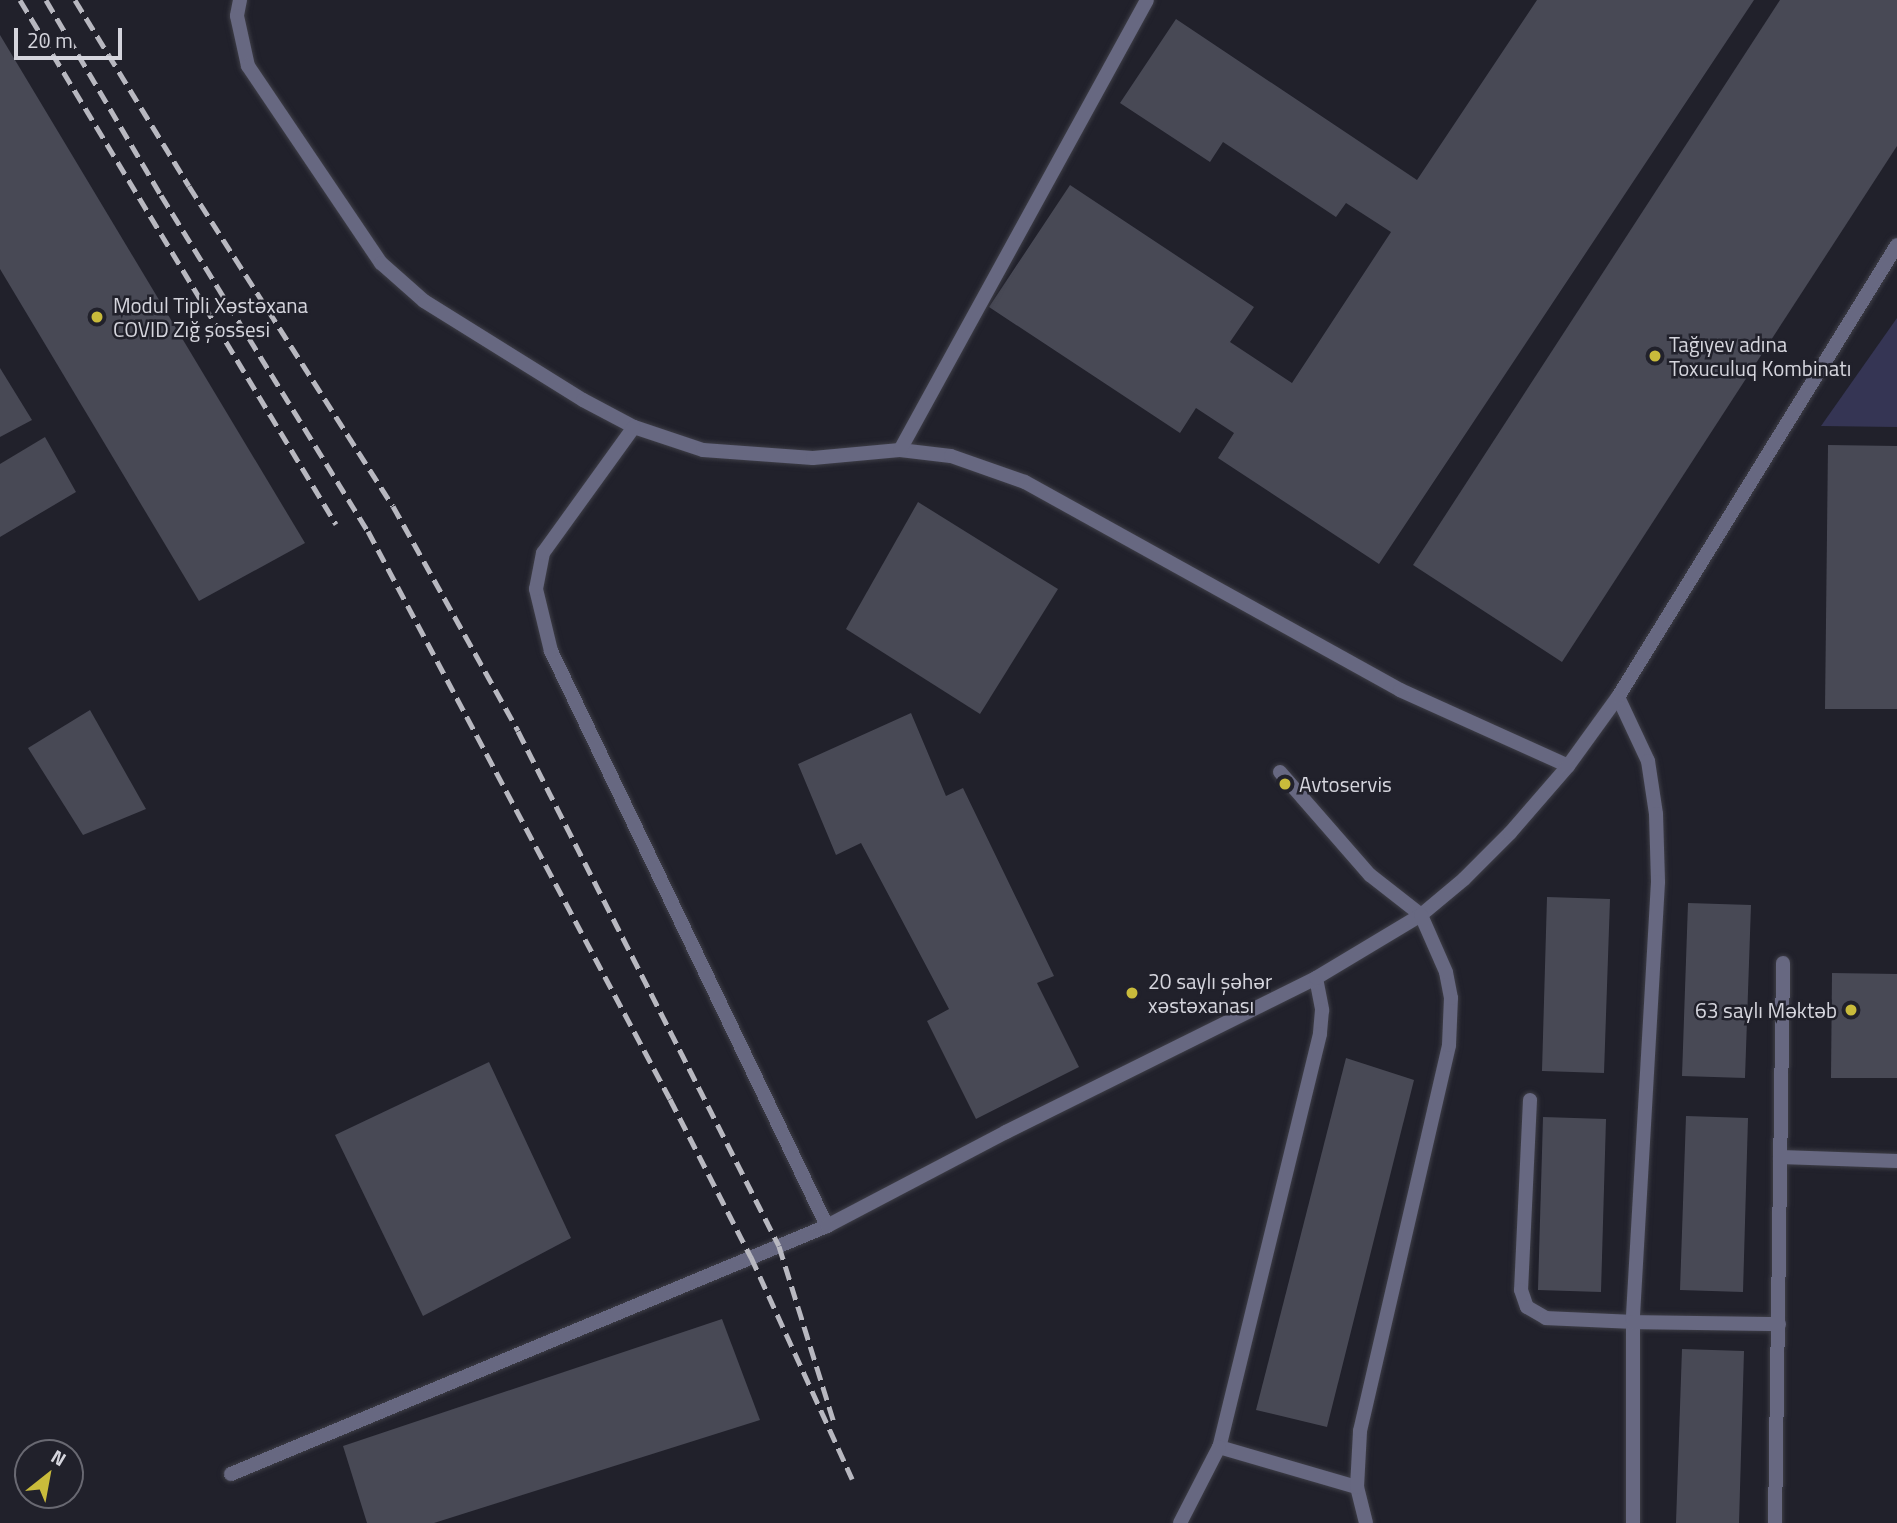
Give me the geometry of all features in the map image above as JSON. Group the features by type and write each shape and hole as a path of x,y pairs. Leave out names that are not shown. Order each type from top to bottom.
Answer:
{"street":[{"path":"240,0 237,16 248,66 381,263 424,301 634,427 703,450 813,458 900,450 951,456 1024,482 1400,690 1568,766"},
{"path":"900,450 1147,0"},
{"path":"231,1474 827,1226 1006,1132 1316,978 1421,915 1464,879 1510,833 1568,766 1618,697 1897,245"},
{"path":"634,427 542,553 536,589 551,651 827,1226"},
{"path":"1618,697 1648,761 1656,814 1658,882 1633,1322 1633,1523"},
{"path":"1280,772 1370,875 1421,915 1446,972 1451,998 1450,1045 1360,1430 1357,1488 1366,1523"},
{"path":"1775,1523 1783,963"},
{"path":"1180,1523 1219,1447 1320,1034 1322,1010 1316,978"},
{"path":"1530,1100 1521,1290 1528,1307 1546,1318 1779,1324"},
{"path":"1780,1157 1897,1161"},
{"path":"1219,1447 1357,1488"}],"shaded area":[{"path":"1897,318 1897,427 1821,426"}],"building":[{"path":"1537,0 1754,0 1379,564 1218,458 1234,433 1196,408 1180,433 989,307 1070,185 1254,307 1230,342 1292,383 1391,232 1346,203 1336,217 1223,142 1210,162 1120,103 1176,19 1417,180"},
{"name":"Tağıyev adına Toxuculuq Kombinatı","path":"1780,0 1897,0 1897,146 1562,662 1413,565"},
{"path":"0,35 305,543 199,601 0,269"},
{"path":"0,368 32,420 0,437"},
{"path":"45,437 76,492 0,537 0,464"},
{"path":"1828,445 1897,446 1897,709 1825,709"},
{"path":"918,502 1058,589 980,714 846,629"},
{"path":"90,710 146,809 83,835 28,748"},
{"path":"911,713 946,796 963,788 1054,976 1037,983 1079,1067 976,1119 927,1021 949,1009 861,843 836,855 798,764"},
{"path":"1547,897 1610,899 1604,1073 1542,1071"},
{"path":"1688,903 1751,905 1745,1078 1682,1076"},
{"path":"1832,973 1897,974 1897,1078 1831,1078"},
{"path":"1346,1058 1414,1080 1327,1427 1256,1410"},
{"path":"489,1062 571,1238 423,1316 335,1135"},
{"path":"1686,1116 1748,1118 1743,1292 1680,1290"},
{"path":"1543,1117 1606,1119 1601,1292 1538,1290"},
{"path":"722,1319 760,1420 434,1523 367,1523 343,1446"},
{"path":"1682,1349 1744,1351 1739,1523 1676,1523"}],"railway":[{"path":"20,0 336,524"},
{"path":"46,0 161,195 368,531 751,1257 852,1479"},
{"path":"75,0 189,186 393,506 518,731 779,1246 834,1423"}],"place":[{"name":"Modul Tipli Xəstəxana COVID Zığ şossesi","path":"97,317"},
{"name":"Tağıyev adına Toxuculuq Kombinatı","path":"1655,356"},
{"name":"Avtoservis","path":"1285,784"},
{"name":"20 saylı şəhər xəstəxanası","path":"1132,993"},
{"name":"63 saylı Məktəb","path":"1851,1010"}]}
